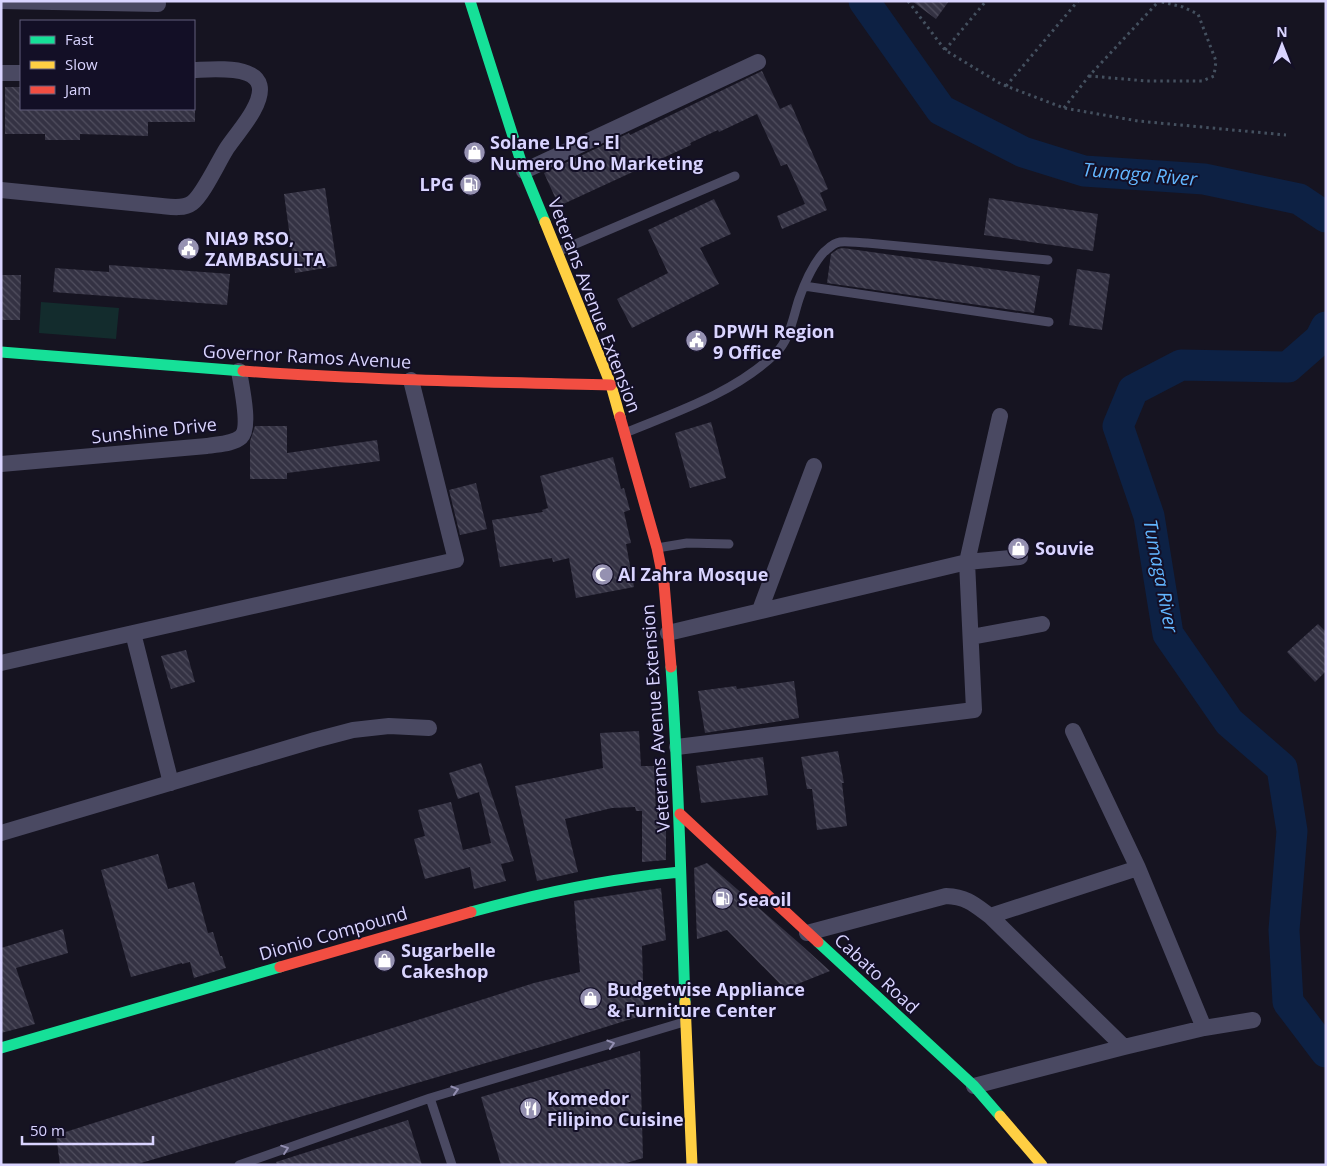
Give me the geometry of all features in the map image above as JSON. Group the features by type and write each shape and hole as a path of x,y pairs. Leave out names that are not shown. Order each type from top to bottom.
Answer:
{"main road":[{"name":"Veterans Avenue Extension","path":"470,1 524,171 611,385 664,583 677,746 691,1164"},
{"name":"Governor Ramos Avenue","path":"1,352 239,371 411,380 611,385"},
{"name":"Cabato Road","path":"680,814 974,1086 1042,1165"},
{"name":"Dionio Compound","path":"1,1048 488,907 595,882 636,875 680,872"}],"street":[{"path":"1,1 158,4"},
{"path":"524,171 758,62"},
{"path":"1,190 162,206 182,207 192,204 253,111 259,98 260,86 256,78 248,73 232,69 195,70"},
{"path":"1,73 20,73"},
{"name":"Sunshine Drive","path":"1,464 207,446 231,442 240,438 245,432 246,422 239,371"},
{"path":"1,663 456,560 411,380"},
{"path":"677,746 974,710 967,562 1000,416"},
{"path":"760,610 814,466"},
{"path":"668,633 967,562 1020,557"},
{"path":"971,637 1042,624"},
{"path":"133,633 171,783"},
{"path":"1,832 353,730 388,726 429,728"},
{"path":"1073,731 1138,868 1204,1028"},
{"path":"990,916 1138,868"},
{"path":"807,932 946,896 960,896 969,900 990,916 1124,1046"},
{"path":"974,1086 1124,1046 1204,1028 1253,1020"}],"lane":[{"path":"557,252 735,176"},
{"path":"625,434 726,389 757,369 777,352 789,333 804,286 818,259 833,244 840,242 866,243 1048,260"},
{"path":"804,286 1049,322"},
{"path":"656,548 687,543 729,544"},
{"path":"239,1165 430,1098 687,1022"},
{"path":"430,1098 452,1165"}],"path":[{"path":"908,1 945,50 1006,86 1064,108 1138,121 1286,135"},
{"path":"945,50 986,1"},
{"path":"1006,86 1078,1"},
{"path":"1064,108 1089,76 1159,1 1183,7 1198,14 1216,61 1214,76 1202,81 1147,81 1089,76"}],"green space":[{"path":"41,302 119,308 116,339 39,333"}],"building":[{"path":"912,1 949,1 936,19"},
{"path":"762,71 780,109 791,104 828,189 820,193 827,210 782,229 777,216 805,204 787,164 781,166 757,114 690,143 691,145 559,206 544,173 629,133 630,135"},
{"path":"5,87 20,87 20,110 195,110 195,122 148,122 148,136 80,134 80,140 45,140 45,134 5,134"},
{"path":"325,188 337,266 295,273 284,194"},
{"path":"989,198 1098,214 1093,251 984,235"},
{"path":"714,199 731,234 700,248 719,284 632,328 617,299 668,273 648,230"},
{"path":"843,248 1040,276 1034,313 827,283 831,254"},
{"path":"109,265 230,274 227,305 53,292 55,268 109,272"},
{"path":"1077,269 1110,274 1102,330 1069,325"},
{"path":"1,275 21,275 20,320 1,320"},
{"path":"711,422 726,478 690,488 675,433"},
{"path":"255,426 287,426 287,453 377,440 380,461 287,473 287,479 250,479 250,441"},
{"path":"613,457 621,489 624,488 630,510 624,512 631,543 626,544 634,587 576,598 569,558 553,562 552,558 500,567 492,520 543,512 542,510 548,508 540,476"},
{"path":"476,483 487,529 460,535 449,490"},
{"path":"1318,624 1326,632 1326,671 1315,682 1287,652"},
{"path":"186,650 195,682 171,689 161,656"},
{"path":"794,681 799,718 705,733 698,691 736,686 737,689"},
{"path":"639,731 641,766 654,766 656,812 666,812 666,860 642,862 642,811 636,811 635,807 612,808 565,819 578,872 537,881 515,786 603,768 600,733"},
{"path":"838,751 844,783 842,783 847,826 817,830 812,789 807,789 801,757"},
{"path":"763,757 768,795 701,803 696,766"},
{"path":"481,763 514,861 501,864 506,881 474,889 470,867 425,879 414,839 425,836 418,810 451,802 463,850 491,843 479,792 458,799 449,773"},
{"path":"158,854 168,889 194,882 208,933 213,932 220,956 222,956 226,968 194,978 190,962 131,977 101,870"},
{"name":"Seaoil","path":"707,863 830,971 785,989 727,930 697,939 694,868"},
{"path":"661,888 666,940 642,946 644,1015 551,1044 134,1165 60,1165 56,1135 534,983 580,972 574,901"},
{"path":"63,929 68,953 16,968 35,1024 1,1033 1,948"},
{"path":"640,1051 643,1158 620,1165 501,1165 481,1097"},
{"path":"408,1120 422,1165 277,1165 276,1162"}],"waterway":[{"name":"Tumaga River","path":"864,1 941,110 1023,152 1084,171 1204,179 1299,199 1326,217"},
{"name":"Tumaga River","path":"1326,327 1320,339 1288,367 1181,365 1133,390 1118,426 1149,516 1168,634 1229,722 1282,768 1292,831 1284,930 1288,1002 1326,1052"}],"traffic: fast":[{"path":"470,1 524,171 545,222"},
{"path":"1,352 243,371"},
{"path":"671,667 678,792 685,1002"},
{"path":"471,912 575,888 680,872"},
{"path":"818,942 974,1086 1000,1116"},
{"path":"1,1048 280,967"}],"traffic: slow":[{"path":"545,222 611,385 620,417"},
{"path":"685,1002 692,1165"},
{"path":"1000,1116 1042,1165"}],"traffic: jam":[{"path":"243,371 381,379 611,385"},
{"path":"620,417 657,548 664,583 671,667"},
{"path":"680,814 818,942"},
{"path":"280,967 471,912"}],"place":[{"name":"Solane LPG - El Numero Uno Marketing","path":"474,152"},
{"name":"LPG","path":"470,184"},
{"name":"NIA9 RSO, ZAMBASULTA","path":"189,248"},
{"name":"DPWH Region 9 Office","path":"697,341"},
{"name":"Souvie","path":"1019,548"},
{"name":"Al Zahra Mosque","path":"602,574"},
{"name":"Seaoil","path":"722,899"},
{"name":"Sugarbelle Cakeshop","path":"385,960"},
{"name":"Budgetwise Appliance & Furniture Center","path":"591,999"},
{"name":"Komedor Filipino Cuisine","path":"531,1108"}]}
